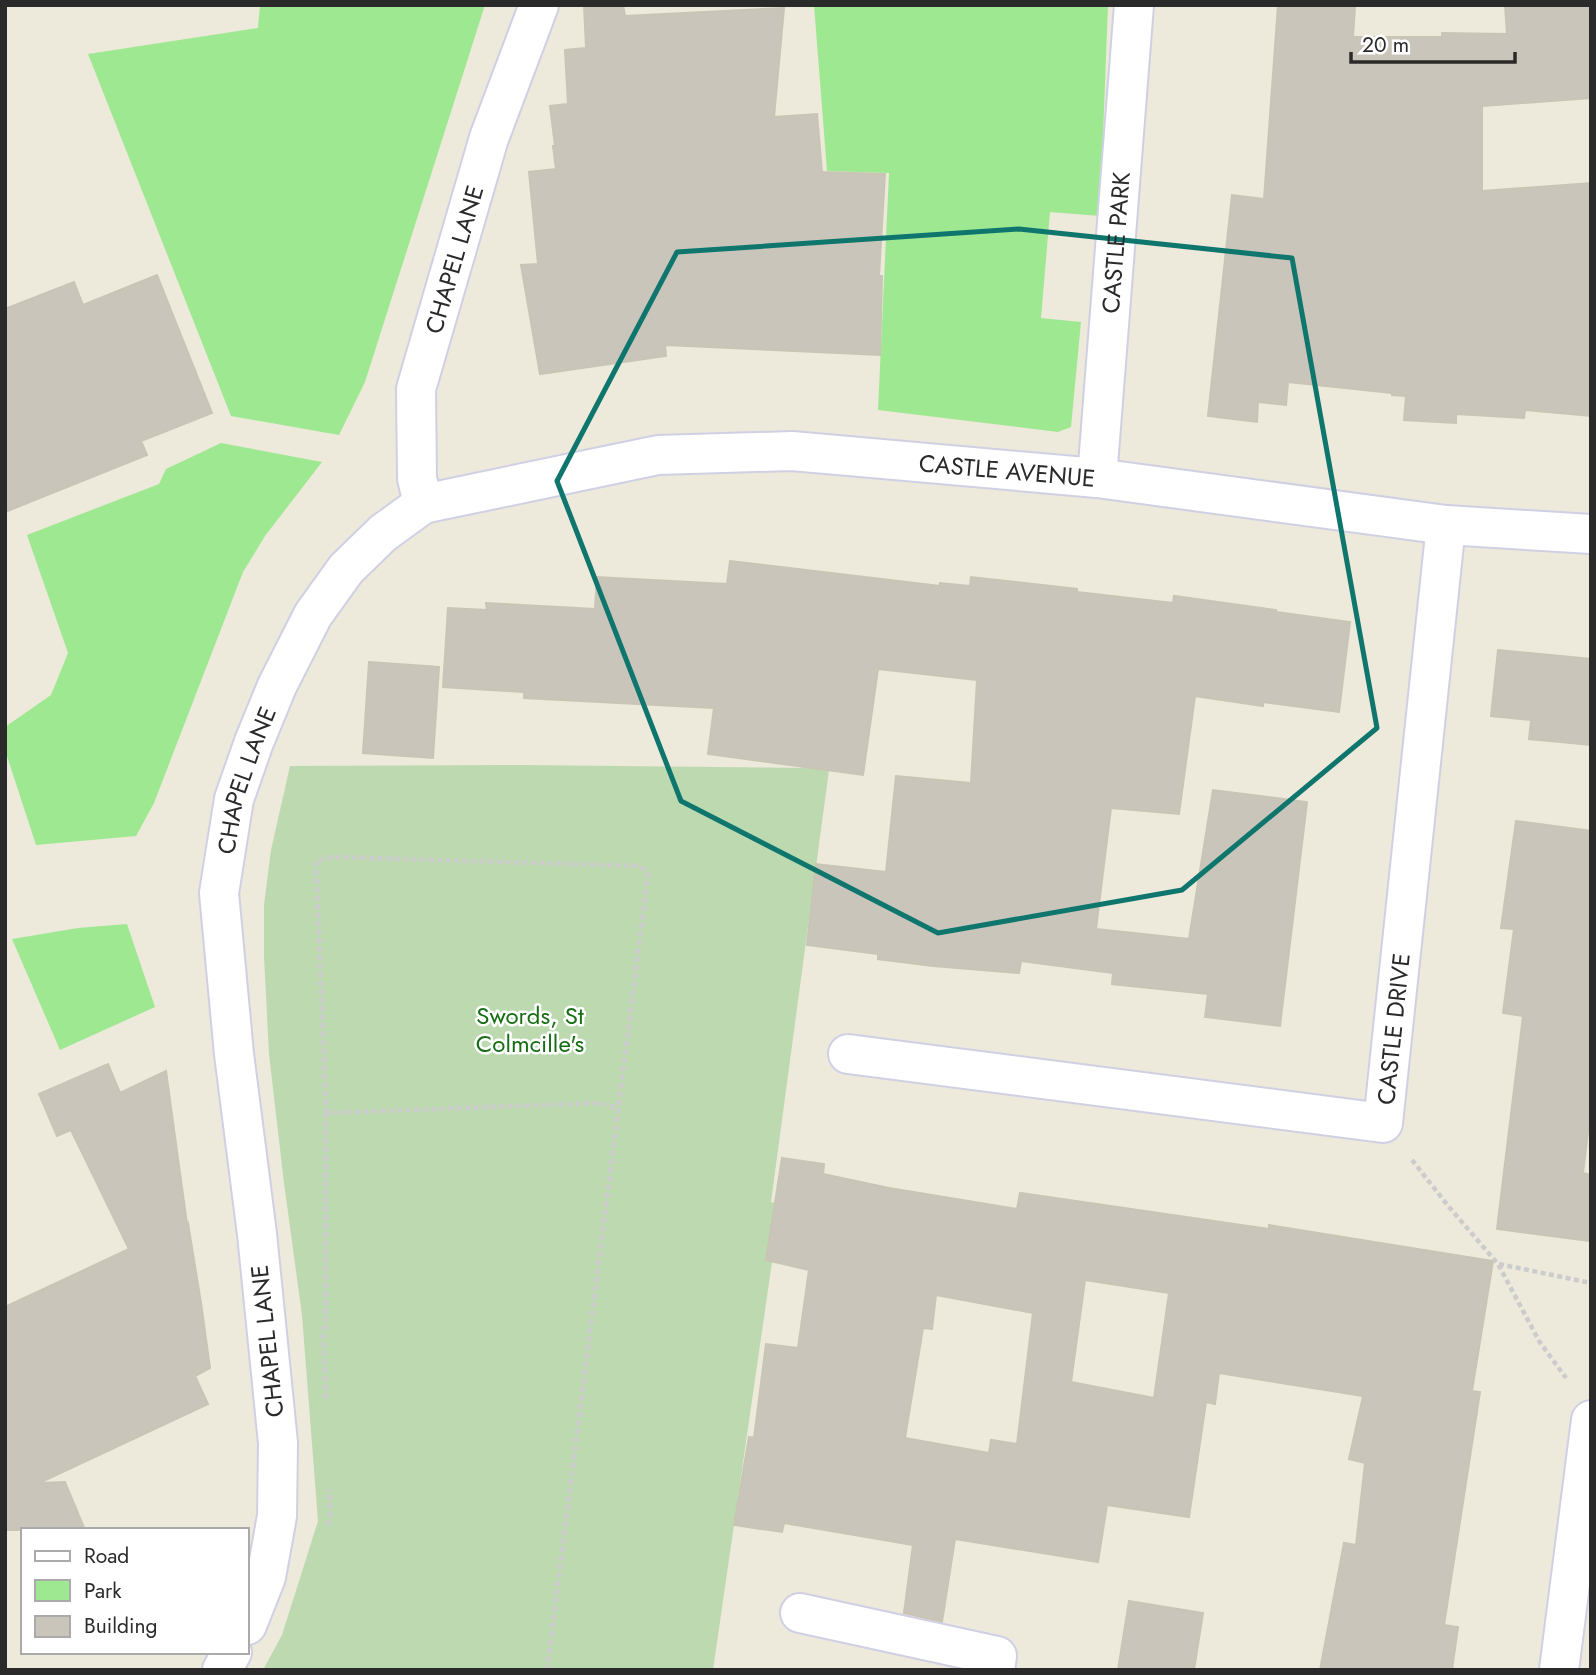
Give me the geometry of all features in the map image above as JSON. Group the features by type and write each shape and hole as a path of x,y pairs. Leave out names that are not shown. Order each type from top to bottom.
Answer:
{"street":[{"name":"CHAPEL LANE","path":"248,1622 266,1577 276,1516 278,1443 257,1234 234,1054 219,894 234,799 277,686 313,615 346,569 383,533 424,504 417,478 416,388 489,138 539,5"},
{"name":"CASTLE PARK","path":"1097,478 1134,5"},
{"name":"CASTLE AVENUE","path":"424,504 658,455 792,451 1097,478 1446,525 1591,534"},
{"name":"CASTLE DRIVE","path":"848,1054 1383,1123 1446,525"},
{"path":"1559,1670 1591,1420"},
{"path":"800,1613 997,1656 995,1670"},
{"path":"222,1670 231,1654"}],"path":[{"path":"547,1670 648,874 640,866 331,857 316,861 326,1113 599,1103 618,1108"},
{"path":"1383,1123 1498,1264 1539,1341 1569,1382"},
{"path":"1498,1264 1591,1283"}],"highlighted area":[{"path":"1019,229 1292,258 1377,728 1182,890 938,933 681,801 557,481 677,252"}],"green space":[{"path":"260,5 485,5 365,382 339,435 231,416 88,54 258,28"},
{"path":"814,5 1108,5 1100,216 1050,212 1041,318 1081,322 1071,427 1058,432 878,410 889,173 827,171"},
{"path":"221,443 322,462 265,536 243,572 154,803 136,836 36,845 5,750 5,727 51,695 68,653 27,535 159,484 166,469"},
{"name":"Swords, St Colmcille's","path":"520,765 829,770 771,1202 775,1203 767,1260 772,1262 713,1670 263,1670 282,1635 318,1521 302,1315 269,1054 264,956 264,905 271,850 290,766"},
{"path":"127,924 155,1007 60,1050 12,939 78,928"}],"building":[{"path":"584,5 623,5 625,16 784,8 774,117 817,114 822,172 885,174 879,276 882,276 880,355 665,345 666,356 540,374 521,265 538,264 529,172 556,169 550,106 568,104 565,50 586,48"},
{"path":"1278,5 1355,7 1353,37 1442,37 1442,33 1507,34 1505,5 1591,5 1591,98 1482,106 1482,191 1591,183 1591,416 1525,410 1524,418 1456,414 1456,423 1404,420 1406,396 1288,382 1286,405 1258,402 1257,422 1208,416 1232,195 1264,199"},
{"path":"157,275 212,413 141,441 147,455 5,512 5,309 74,282 83,305"},
{"path":"730,561 940,586 940,583 970,586 971,577 1173,603 1174,596 1350,622 1339,712 1263,702 1263,706 1195,696 1179,814 1111,808 1096,929 1189,939 1213,790 1307,802 1280,1026 1205,1017 1208,994 1112,984 1113,973 1021,961 1019,973 933,966 878,959 878,954 807,945 816,864 886,872 896,776 971,783 977,680 878,669 863,775 708,754 714,708 524,698 524,692 443,687 448,608 487,610 486,603 595,609 597,577 727,584"},
{"path":"1498,650 1591,659 1591,745 1529,739 1531,720 1491,716"},
{"path":"369,662 439,667 433,758 363,753"},
{"path":"1516,821 1591,831 1591,1107 1583,1173 1591,1175 1591,1241 1497,1229 1523,1016 1503,1013 1514,929 1501,928"},
{"path":"108,1064 120,1093 166,1071 210,1368 195,1376 208,1404 39,1483 65,1482 84,1528 5,1530 5,1307 129,1249 71,1130 57,1136 39,1094"},
{"path":"782,1158 824,1164 823,1174 1017,1209 1020,1193 1269,1229 1269,1225 1493,1261 1472,1391 1480,1392 1444,1625 1458,1627 1452,1670 1320,1670 1344,1543 1356,1545 1365,1463 1349,1459 1363,1396 1219,1373 1215,1404 1206,1402 1189,1517 1107,1505 1098,1562 955,1539 942,1622 904,1613 913,1545 784,1523 782,1532 734,1525 749,1437 754,1438 766,1344 798,1348 809,1270 766,1260","holes":["1085,1280 1169,1293 1154,1398 1071,1382","936,1295 1033,1313 1017,1444 991,1440 989,1453 905,1438 923,1328 932,1329"]},
{"path":"1129,1601 1203,1613 1194,1670 1118,1670"}]}
